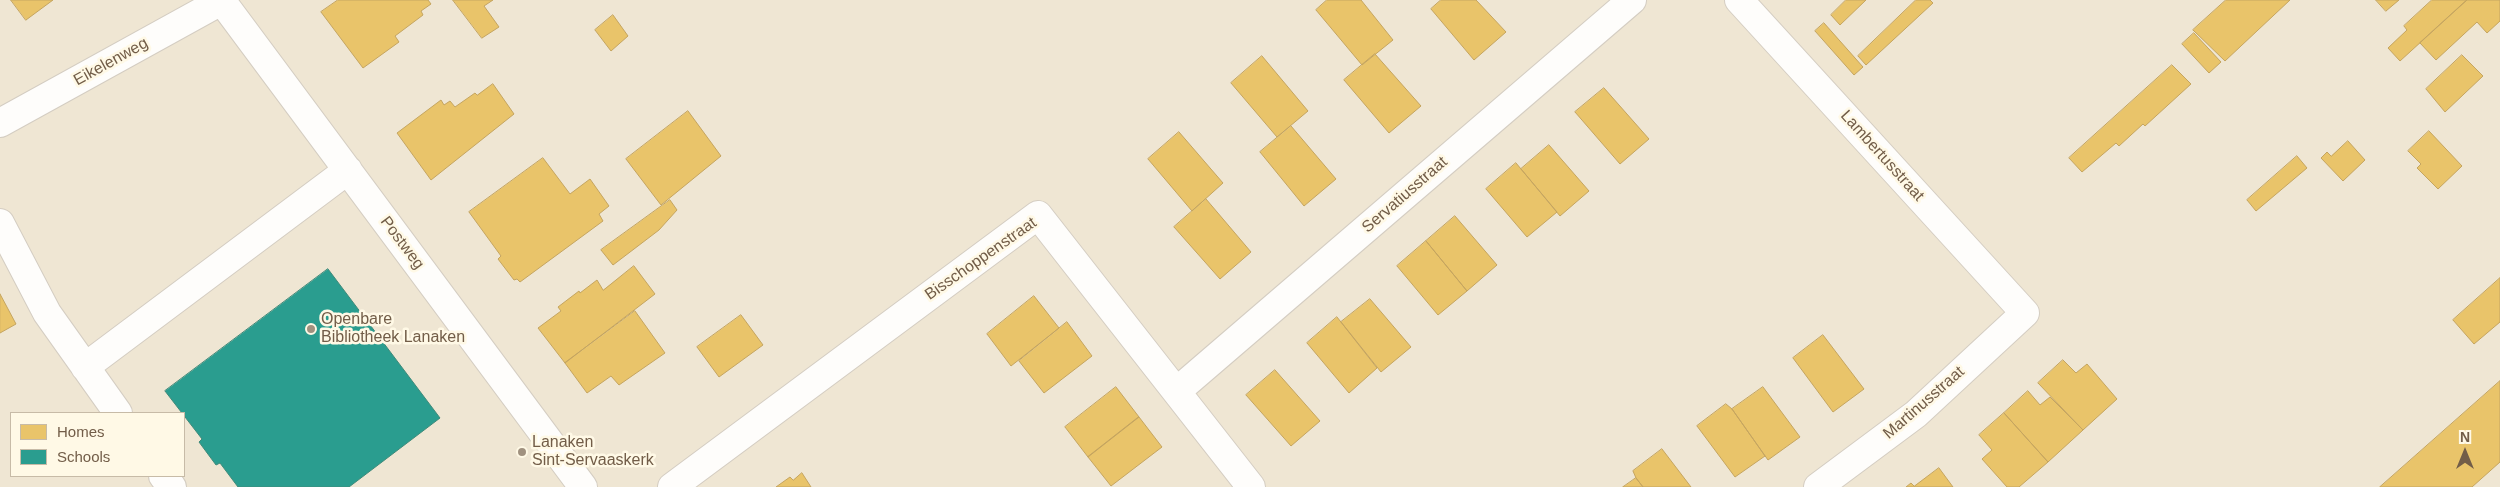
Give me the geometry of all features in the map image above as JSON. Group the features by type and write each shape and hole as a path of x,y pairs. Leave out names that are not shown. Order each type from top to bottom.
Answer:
{"street":[{"name":"Eikelenweg","path":"0,123 222,0"},
{"name":"Postweg","path":"222,0 348,170 571,483"},
{"name":"Servatiusstraat","path":"1177,391 1632,0"},
{"name":"Lambertusstraat","path":"1739,0 2025,313"},
{"path":"84,367 348,170"},
{"name":"Bisschoppenstraat","path":"672,487 1038,215 1250,487"},
{"path":"0,223 47,313 117,412"},
{"name":"Martinusstraat","path":"1818,487 1916,414 2025,313"}],"shaded area":[{"path":"0,0 2500,0 2500,487 0,487"}],"building: Homes":[{"path":"11,0 53,0 26,20"},
{"path":"338,0 428,0 431,4 421,11 423,15 395,36 399,42 363,68 321,12"},
{"path":"453,0 493,0 484,6 499,27 482,38"},
{"path":"1327,0 1361,0 1393,40 1362,65 1316,10"},
{"path":"1441,0 1476,0 1506,32 1474,60 1431,9"},
{"path":"1846,0 1866,0 1840,25 1831,15"},
{"path":"1916,0 1930,0 1933,3 1866,65 1858,56"},
{"path":"2226,0 2290,0 2225,61 2193,30"},
{"path":"2376,0 2399,0 2386,11"},
{"path":"2432,0 2467,0 2400,61 2388,48 2407,30 2404,26"},
{"path":"2467,0 2500,0 2500,21 2487,33 2477,22 2436,60 2420,43"},
{"path":"613,15 628,36 611,51 595,30"},
{"path":"1824,23 1863,67 1854,75 1815,31"},
{"path":"2194,33 2221,62 2209,73 2182,44"},
{"path":"1375,54 1421,106 1389,133 1344,80"},
{"path":"2462,55 2483,76 2445,112 2426,89"},
{"path":"1262,56 1308,111 1277,137 1231,83"},
{"path":"2172,65 2191,84 2145,126 2143,124 2119,146 2116,143 2082,172 2069,158"},
{"path":"493,84 514,114 431,180 397,133 441,100 444,105 450,101 455,107 475,93 477,95"},
{"path":"1604,88 1649,139 1620,164 1575,112"},
{"path":"688,111 721,156 661,205 626,159"},
{"path":"1291,126 1336,179 1304,206 1260,152"},
{"path":"2429,131 2462,166 2438,189 2417,168 2421,164 2408,151"},
{"path":"1179,132 1223,183 1192,211 1148,159"},
{"path":"2348,141 2365,160 2343,181 2321,158 2327,152 2331,156"},
{"path":"1549,145 1589,191 1560,216 1521,169"},
{"path":"2297,156 2307,168 2256,211 2247,200"},
{"path":"543,158 570,194 590,179 609,206 599,214 603,221 520,282 517,279 514,280 498,259 501,256 469,212"},
{"path":"1516,163 1557,212 1527,237 1486,189"},
{"path":"1206,199 1251,252 1220,279 1174,227"},
{"path":"670,200 677,210 659,230 613,265 601,250"},
{"path":"1455,216 1497,265 1467,291 1426,241"},
{"path":"1426,241 1467,291 1438,315 1397,266"},
{"path":"634,266 655,294 565,363 538,328 561,311 558,307 579,291 580,293 597,280 603,290"},
{"path":"2500,278 2500,322 2474,344 2453,320"},
{"path":"0,294 16,324 0,333"},
{"path":"1034,296 1059,328 1011,366 987,334"},
{"path":"1370,299 1411,347 1381,372 1341,322"},
{"path":"635,311 665,353 619,385 611,376 587,393 565,363"},
{"path":"741,315 763,345 719,377 697,347"},
{"path":"1337,317 1377,368 1349,393 1307,343"},
{"path":"1067,322 1092,356 1044,393 1019,361"},
{"path":"1823,335 1864,389 1833,412 1793,358"},
{"path":"2063,360 2076,373 2087,364 2117,399 2083,430 2038,383"},
{"path":"1275,370 1320,421 1291,446 1246,395"},
{"path":"2500,381 2500,462 2472,487 2380,487"},
{"path":"1116,387 1139,417 1088,457 1065,427"},
{"path":"1763,387 1800,437 1768,460 1732,409"},
{"path":"2028,391 2040,405 2050,397 2083,430 2048,462 2004,413"},
{"path":"1726,404 1732,409 1765,456 1735,477 1697,426"},
{"path":"2004,413 2048,462 2019,487 2007,487 1982,459 1992,450 1979,435"},
{"path":"1139,417 1162,447 1111,486 1088,457"},
{"path":"1662,449 1691,487 1643,487 1636,478 1633,471"},
{"path":"1939,468 1953,487 1906,487 1911,483 1914,486"},
{"path":"802,473 811,487 776,487 790,477 793,480"},
{"path":"1636,478 1643,487 1623,487"}],"building: Schools":[{"name":"Openbare Bibliotheek Lanaken","path":"328,269 440,418 349,487 238,487 220,463 216,465 199,442 202,439 185,417 185,412 181,412 165,391"}],"place":[{"name":"Openbare Bibliotheek Lanaken","path":"311,329"},
{"name":"Lanaken Sint-Servaaskerk","path":"522,452"}]}
